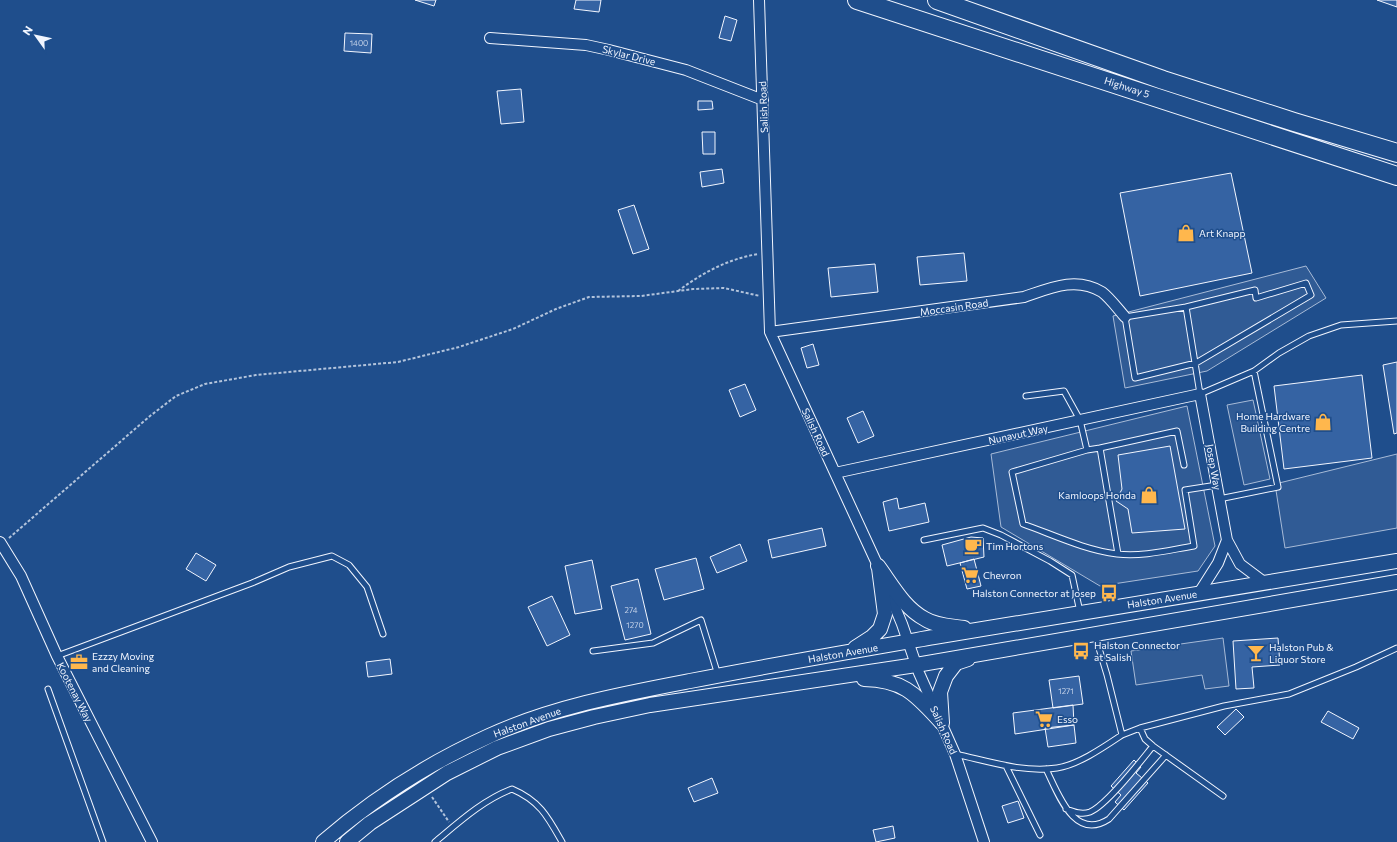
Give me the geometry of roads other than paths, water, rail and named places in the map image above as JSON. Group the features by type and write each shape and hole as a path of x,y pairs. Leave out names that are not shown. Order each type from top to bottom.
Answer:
{"highway":[{"name":"Highway 5","path":"857,0 1397,176"},
{"path":"893,0 948,20 961,34"},
{"name":"Highway 5","path":"937,0 1163,80 1397,153"}],"main road":[{"name":"Halston Avenue","path":"323,842 360,812 401,782 440,759 491,735 546,714 583,704 645,690 908,641 1397,561"},
{"path":"878,566 907,606 925,619 940,625 976,630"},
{"path":"850,652 872,637 880,629 885,614 878,566"},
{"name":"Halston Avenue","path":"347,842 370,823 447,773 497,748 549,729 594,716 650,705 916,665 1397,582"},
{"path":"942,723 940,692 946,676 956,663 987,652"},
{"path":"833,678 881,679 899,685 918,696 942,723"}],"street":[{"name":"Salish Road","path":"759,0 770,332 878,566 916,665 955,754 984,842"},
{"name":"Skylar Drive","path":"490,38 586,45 609,50 686,70 763,100"},
{"name":"Moccasin Road","path":"770,332 1024,297 1063,284 1085,285 1102,293 1125,317"},
{"name":"Nunavut Way","path":"835,473 1200,394"},
{"name":"Josep Way","path":"1200,394 1227,540 1240,564 1264,582"},
{"path":"1199,593 1218,563 1227,540"},
{"name":"Kootenay Way","path":"1,543 21,576 57,656 152,842"}],"lane":[{"path":"1306,283 1311,295 1196,363 1135,378 1125,317 1186,307 1255,290 1256,298 1306,283"},
{"path":"1186,307 1200,394 1254,371 1279,353 1309,336 1341,325 1397,320"},
{"path":"1219,499 1278,487 1254,371"},
{"path":"1026,396 1064,391 1080,420 1087,450"},
{"path":"1184,465 1177,431 1087,450 1012,472 1024,524 1086,548 1118,554 1143,554 1194,546 1185,490 1217,484"},
{"path":"1100,448 1118,554"},
{"path":"924,540 983,528 1001,535 1050,560 1072,575 1081,613"},
{"path":"57,656 252,584 289,567 332,556 349,565 366,587 383,634"},
{"path":"593,651 653,643 701,620 718,676"},
{"path":"1095,634 1122,735"},
{"path":"955,754 1017,768 1058,768 1082,759 1122,735 1140,728 1224,706 1289,694 1356,667 1397,648"},
{"path":"48,689 103,842"},
{"path":"1140,728 1145,739 1153,746 1222,796"},
{"path":"1066,809 1081,814 1096,809 1115,790 1153,746"},
{"path":"1046,769 1070,816 1084,825 1092,827 1101,825 1109,819 1166,755"},
{"path":"1006,766 1040,835"},
{"path":"435,842 485,803 497,795 512,789 524,794 546,814 562,842"}],"place":[{"name":"Art Knapp","path":"1186,233"},
{"name":"Home Hardware Building Centre","path":"1323,422"},
{"name":"Kamloops Honda","path":"1149,495"},
{"name":"Tim Hortons","path":"973,546"},
{"name":"Chevron","path":"970,575"},
{"name":"Halston Connector at Josep","path":"1109,593"},
{"name":"Halston Connector at Salish","path":"1081,651"},
{"name":"Halston Pub & Liquor Store","path":"1256,653"},
{"name":"Ezzzy Moving and Cleaning","path":"79,662"},
{"name":"Esso","path":"1044,719"}]}
